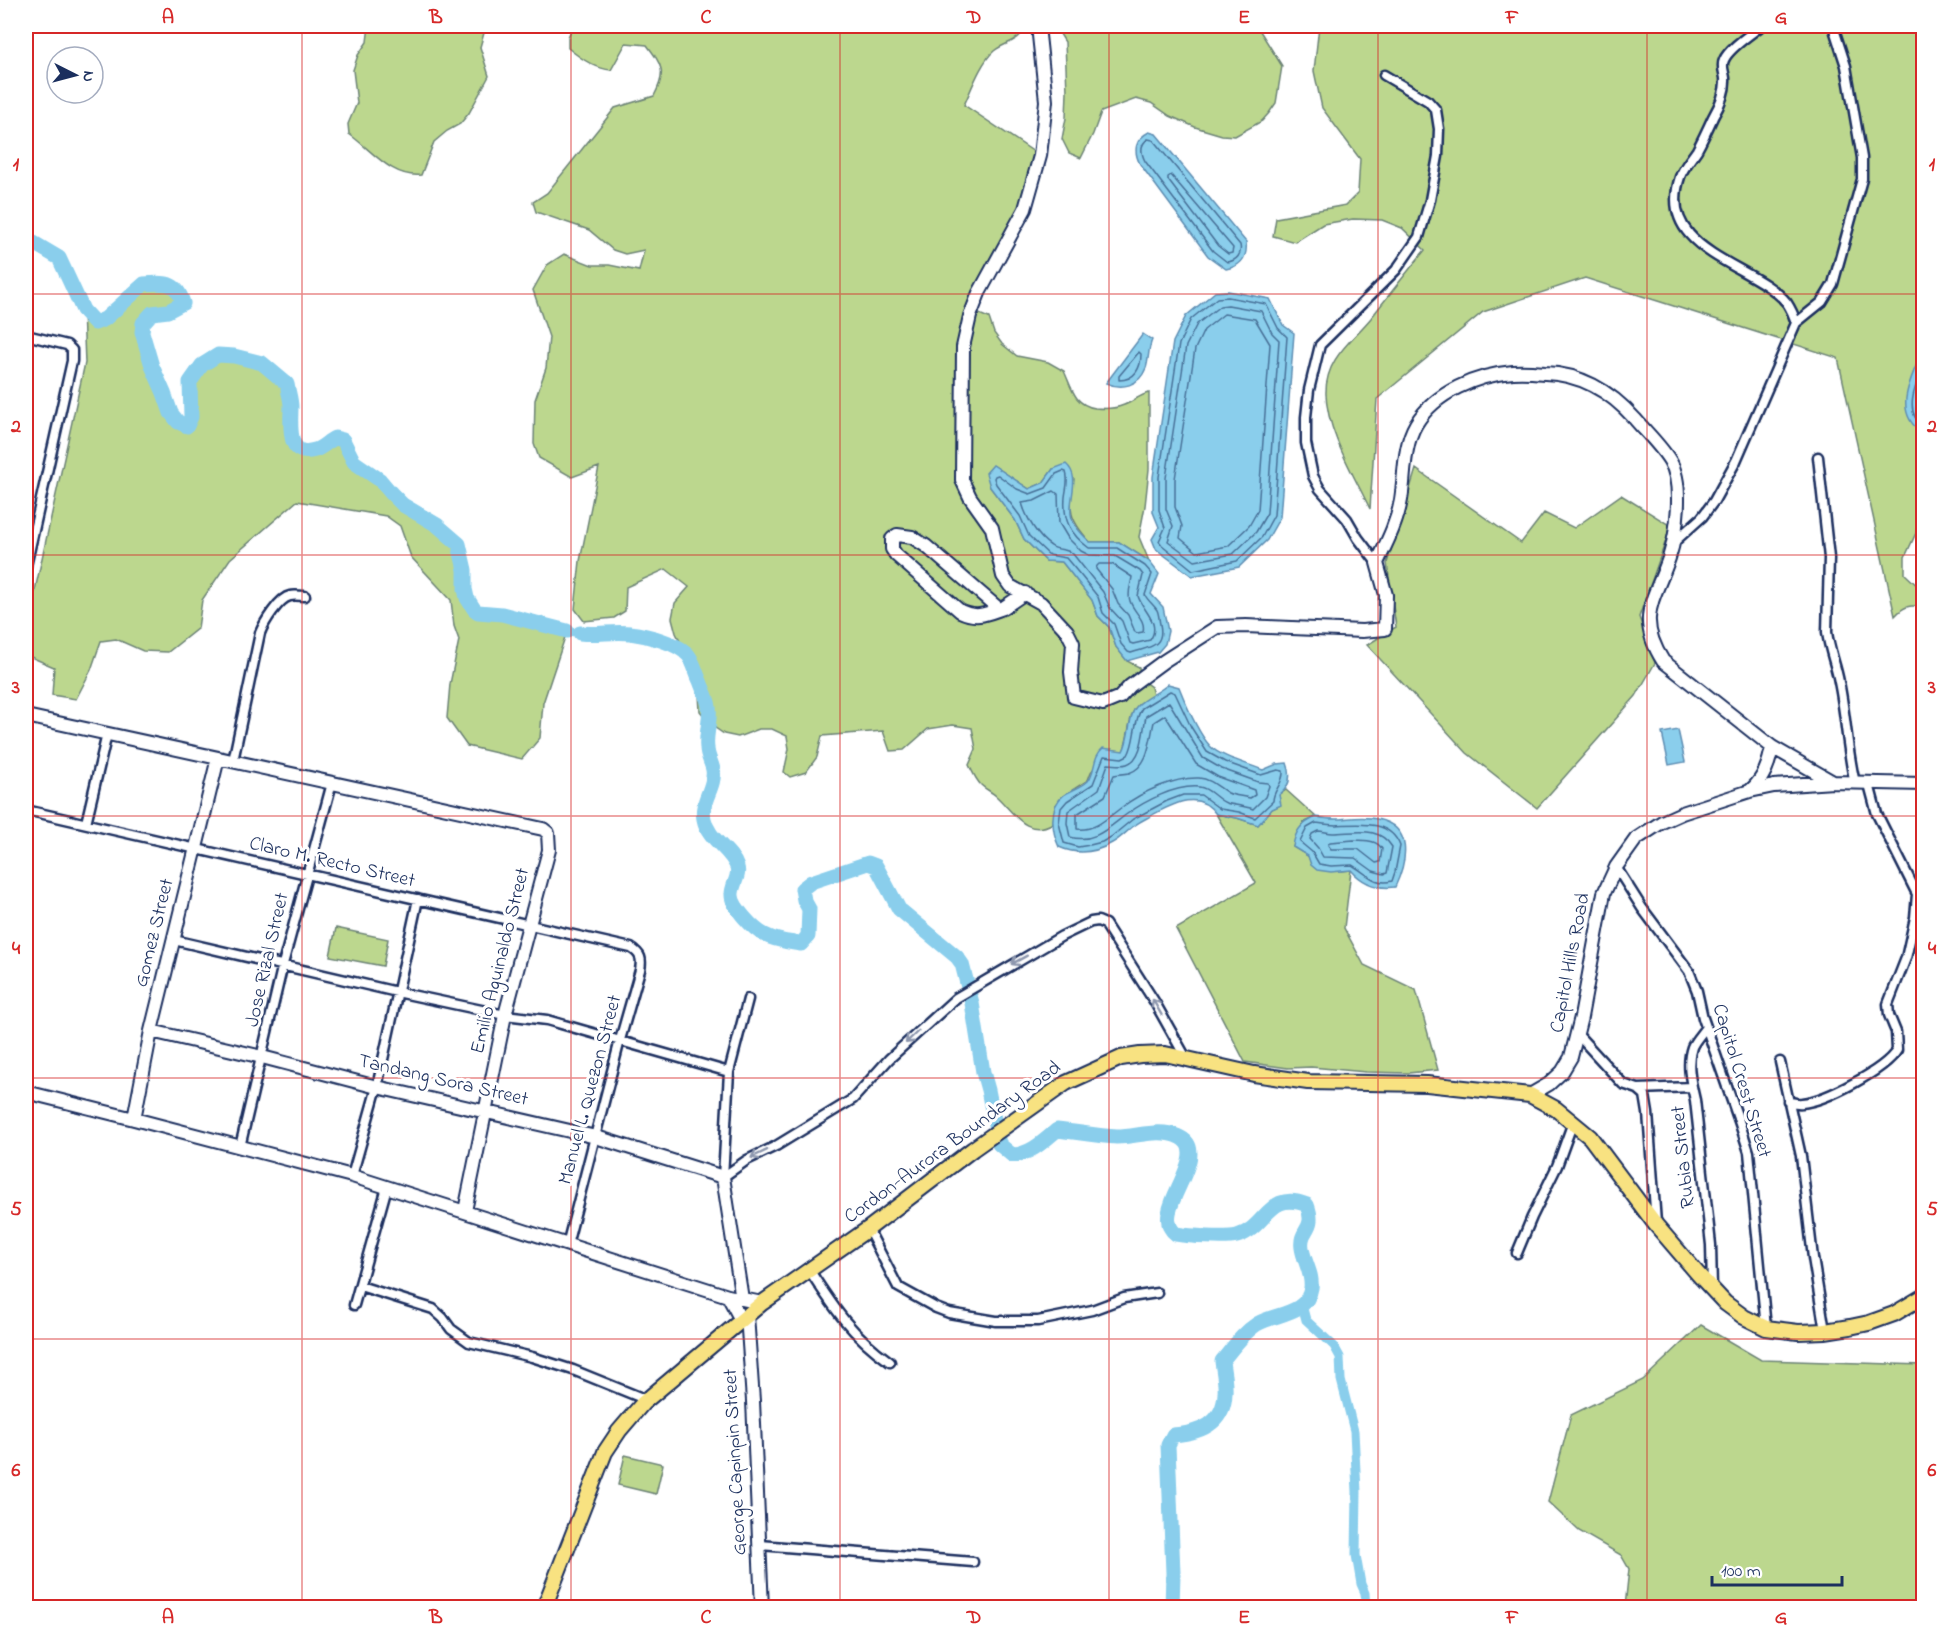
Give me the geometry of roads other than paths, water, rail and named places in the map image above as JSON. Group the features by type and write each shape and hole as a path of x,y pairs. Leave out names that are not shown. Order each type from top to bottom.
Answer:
{"main road":[{"name":"Cordon-Aurora Boundary Road","path":"544,1608 605,1452 619,1431 647,1400 762,1303 868,1230 973,1149 1066,1083 1121,1058 1165,1054 1254,1074 1308,1082 1427,1084 1530,1095 1556,1109 1590,1137 1656,1225 1725,1303 1744,1317 1766,1328 1798,1332 1825,1331 1869,1323 1894,1314 1923,1296"}],"street":[{"path":"1038,26 1046,101 1040,156 1025,209 979,293 970,316 963,347 962,480 970,497 992,528 1003,576 1010,586 1041,603 1067,631 1073,643 1071,672 1074,697 1103,704 1119,697 1164,661 1217,627 1362,631 1385,629 1386,595 1377,563 1347,519 1320,489 1313,476 1306,443 1309,390 1320,345 1396,270 1419,237 1430,200 1438,156 1439,129 1436,111 1428,101 1384,75"},
{"path":"1761,26 1723,61 1724,90 1719,107 1681,175 1677,199 1678,211 1683,225 1712,255 1772,289 1787,304 1796,324"},
{"path":"1673,543 1702,517 1714,501 1736,461 1796,324 1822,302 1833,284 1857,204 1862,179 1862,158 1846,66 1833,26"},
{"path":"26,335 67,345 72,350 72,361 26,566"},
{"path":"1377,563 1396,522 1404,470 1416,425 1430,408 1467,383 1514,372 1556,373 1583,380 1604,391 1629,412 1670,462 1677,482 1678,501 1673,543 1651,601 1648,625 1659,654 1670,668 1772,747 1833,782"},
{"path":"1818,457 1829,558 1828,644 1839,683 1855,783"},
{"path":"999,609 919,542 904,535 897,535 892,539 892,549 896,555 960,611 970,616 999,609 1025,593"},
{"path":"233,761 260,633 264,624 283,600 290,596 305,596"},
{"path":"26,716 332,783"},
{"path":"86,824 107,734"},
{"path":"1750,791 1761,781 1772,747"},
{"name":"Gomez Street","path":"134,1119 151,1031 218,758"},
{"name":"Capitol Hills Road","path":"1530,1095 1550,1084 1562,1072 1571,1057 1604,893 1616,867 1636,839 1662,822 1682,813 1750,791 1774,786 1833,782 1923,784"},
{"name":"Emilio Aguinaldo Street","path":"332,783 543,828 550,837 549,850 505,1015 465,1211"},
{"name":"Jose Rizal Street","path":"240,1147 283,964 332,783"},
{"path":"1788,1101 1802,1104 1835,1094 1881,1065 1896,1052 1896,1032 1889,1015 1888,1004 1905,958 1920,894 1877,814 1869,784"},
{"name":"Claro M. Recto Street","path":"26,810 631,948"},
{"name":"Capitol Crest Street","path":"1616,867 1642,908 1689,971 1697,990 1706,1027 1749,1152 1766,1328"},
{"path":"352,1176 377,1087 418,899"},
{"path":"723,1177 747,1160 776,1146 853,1099 889,1059 956,998 1062,936 1091,922 1101,921 1154,1001 1186,1058"},
{"path":"174,940 397,992 505,1015 547,1020 729,1072"},
{"name":"Manuel L. Quezon Street","path":"567,1245 641,964 640,954 631,948"},
{"path":"742,1299 723,1177 729,1072 748,999"},
{"name":"Rubia Street","path":"1706,1027 1693,1045 1689,1061 1711,1245 1712,1288"},
{"name":"Tandang Sora Street","path":"151,1031 377,1087 596,1137 723,1177"},
{"path":"1577,1034 1623,1084 1638,1089 1692,1087"},
{"path":"1780,1062 1801,1156 1813,1258 1825,1331"},
{"path":"1638,1089 1645,1095 1647,1102 1656,1225"},
{"path":"26,1092 352,1176 728,1296 762,1303"},
{"path":"1517,1253 1557,1166 1573,1122"},
{"path":"354,1305 387,1187"},
{"path":"868,1230 898,1287 949,1313 996,1321 1038,1321 1092,1310 1124,1298 1156,1293"},
{"path":"810,1271 848,1326 866,1345 890,1362"},
{"path":"360,1286 433,1309 444,1318 450,1329 469,1342 532,1357 573,1370 647,1400"},
{"path":"728,1296 744,1318"},
{"name":"George Capinpin Street","path":"744,1318 753,1401 762,1608"},
{"path":"760,1545 974,1562"}],"water":[{"path":"1149,132 1156,134 1246,242 1245,257 1236,266 1226,269 1208,256 1140,164 1136,154 1138,142"},
{"path":"1228,291 1270,299 1283,325 1294,333 1280,517 1267,540 1239,567 1192,576 1156,549 1152,539 1159,527 1153,512 1153,477 1173,342 1186,316 1215,292"},
{"path":"1143,334 1152,340 1143,374 1129,385 1118,386 1106,383"},
{"path":"1923,350 1923,433 1913,425 1908,416 1906,394"},
{"path":"1066,464 1074,481 1072,518 1081,533 1090,542 1119,542 1149,561 1159,574 1151,594 1163,607 1168,631 1165,644 1158,652 1127,661 1116,647 1109,627 1098,616 1092,600 1062,562 1046,561 1024,539 1015,520 990,487 986,473 993,465 1029,489 1043,483 1053,469"},
{"path":"1168,684 1179,687 1197,726 1215,750 1227,757 1263,770 1277,764 1287,763 1289,781 1279,795 1281,805 1272,809 1258,825 1216,814 1202,802 1186,801 1154,814 1136,824 1115,841 1099,849 1079,852 1059,847 1053,820 1055,806 1059,800 1088,781 1097,756 1103,748 1123,751 1134,710 1140,703"},
{"path":"1678,730 1685,762 1669,765 1662,733"},
{"path":"1316,817 1372,818 1389,823 1397,829 1402,837 1404,856 1395,887 1371,885 1351,870 1331,872 1317,870 1311,865 1308,856 1293,847 1295,836 1300,828"}],"waterway":[{"path":"26,241 32,242 59,258 83,310 95,323 105,319 144,284 164,283 177,290 183,303 168,311 152,313 143,323 142,332 152,366 171,413 178,422 187,426 191,417 190,382 202,365 218,355 234,356 262,363 287,384 291,404 292,438 299,449 315,450 335,438 343,440 354,462 380,480 403,505 437,525 459,544 465,570 467,598 474,609 478,612 502,614 567,631"},
{"path":"580,633 624,633 645,636 678,647 691,659 709,707 707,743 713,776 704,806 704,819 710,833 730,855 737,867 737,877 732,891 733,899 739,911 755,928 774,939 801,944 808,936 809,909 802,889 811,882 868,863 876,866 899,909 957,957 962,964 972,1003 983,1072 999,1144 1012,1155 1031,1150 1057,1130 1117,1137 1155,1133 1177,1136 1187,1144 1190,1155 1169,1212 1169,1224 1176,1234 1237,1236 1247,1232 1276,1206 1284,1202 1294,1201 1307,1205 1310,1220 1303,1236 1302,1248 1311,1278 1308,1297 1297,1308 1257,1324 1243,1336 1222,1361 1225,1389 1224,1404 1220,1412 1209,1425 1201,1429 1173,1435 1168,1445 1173,1573 1172,1608"},
{"path":"1302,1305 1306,1320 1334,1346 1340,1357 1341,1380 1354,1431 1357,1492 1356,1555 1366,1608"}]}
